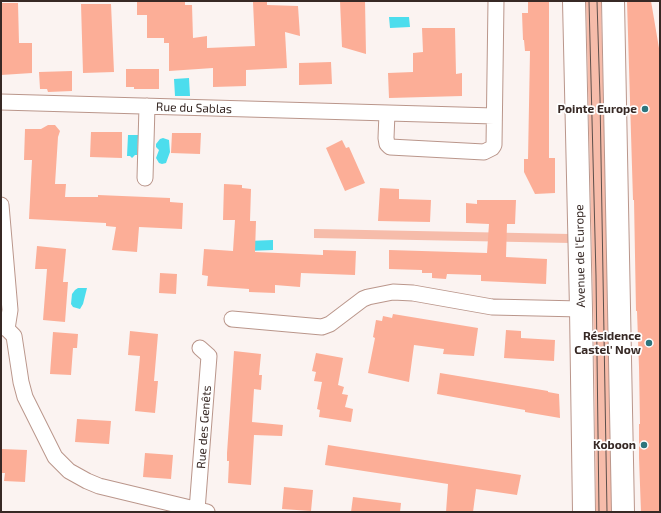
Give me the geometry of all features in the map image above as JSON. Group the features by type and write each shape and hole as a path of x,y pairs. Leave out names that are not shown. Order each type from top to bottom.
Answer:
{"main road":[{"name":"Avenue de l'Europe","path":"574,1 584,512"},
{"path":"613,1 623,512"}],"street":[{"path":"387,113 386,138 387,144 390,147 484,152 492,148 494,145 496,1"},
{"name":"Rue du Sablas","path":"1,102 494,116"},
{"path":"145,178 147,106"},
{"path":"1,205 10,310 4,328"},
{"path":"232,319 322,327 330,324 362,299 393,292 413,293 492,306 581,309"},
{"name":"Rue des Genêts","path":"4,328 14,336 21,382 25,397 55,457 69,471 87,482 99,486 202,511 209,356 200,348"}],"shaded area":[{"path":"586,1 601,1 612,512 596,512 594,346"},
{"path":"314,229 570,234 571,243 314,238"}],"water":[{"path":"389,17 409,17 410,27 390,28"},
{"path":"189,78 190,96 175,96 174,79"},
{"path":"128,135 138,135 137,155 132,158 127,156"},
{"path":"163,138 169,140 170,152 166,163 162,164 159,163 156,158 159,150 156,147 156,144"},
{"path":"273,240 273,250 248,251 248,241"},
{"path":"78,288 87,288 83,304 80,309 73,307 71,304 72,294"}],"building":[{"path":"137,1 185,1 185,5 192,5 193,38 207,36 207,48 255,46 253,2 267,2 267,5 298,6 300,36 285,32 287,68 246,70 246,86 213,87 213,68 169,71 169,43 164,43 164,38 147,38 147,15 137,15"},
{"path":"340,1 365,1 366,54 342,47"},
{"path":"528,1 549,1 549,158 555,158 555,193 535,194 524,172 524,159 528,159 530,51 525,51 522,13 528,13"},
{"path":"627,1 651,1 660,54 660,512 641,512 639,458 639,367"},
{"path":"1,3 18,3 19,43 32,43 32,73 1,75"},
{"path":"81,4 111,4 114,72 83,73"},
{"path":"422,28 455,28 456,74 462,73 462,96 389,98 388,73 413,72 413,53 423,52"},
{"path":"331,62 332,84 299,85 299,63"},
{"path":"126,69 159,69 159,89 134,89 134,87 126,87"},
{"path":"72,71 72,91 48,92 47,89 40,89 39,72"},
{"path":"48,125 55,125 60,131 58,137 55,184 66,184 65,197 98,197 98,195 170,198 170,202 183,203 182,229 139,227 137,252 112,250 116,227 106,226 106,223 29,219 32,160 24,160 25,129 41,129"},
{"path":"91,132 122,132 122,158 90,157"},
{"path":"172,133 201,133 200,154 171,153"},
{"path":"342,140 346,148 349,147 365,183 345,191 326,148"},
{"path":"224,184 242,185 242,188 251,189 250,221 256,221 255,252 323,255 323,250 356,251 355,275 301,273 300,287 275,285 275,293 249,292 249,289 207,286 208,276 202,275 204,249 233,251 235,220 223,220"},
{"path":"380,188 399,189 399,199 431,200 430,222 378,221"},
{"path":"477,200 516,200 515,224 507,224 506,257 547,259 546,284 481,281 481,275 447,274 446,279 432,278 432,273 422,273 422,270 389,269 389,250 487,253 489,224 466,223 466,203 477,204"},
{"path":"37,246 66,249 63,282 68,282 65,322 43,320 47,269 35,269"},
{"path":"160,273 177,274 176,294 159,293"},
{"path":"393,314 478,328 474,356 443,354 444,349 414,345 409,382 368,373 375,338 373,337 376,320 382,321 383,316 392,318"},
{"path":"506,330 521,331 521,338 555,340 554,361 504,358"},
{"path":"130,331 158,334 154,381 158,381 155,413 135,411 140,356 128,355"},
{"path":"53,332 78,334 77,348 73,348 71,375 50,374"},
{"path":"234,351 261,354 259,375 262,375 261,390 254,389 252,422 283,425 282,436 254,435 251,485 228,483 229,461 227,461 227,453"},
{"path":"316,353 343,358 338,385 344,387 342,394 348,395 345,407 353,409 351,422 319,417 320,410 317,409 322,382 314,381 316,372 312,371"},
{"path":"440,373 559,394 560,418 437,394"},
{"path":"77,419 111,421 109,444 75,442"},
{"path":"328,445 521,475 517,495 476,489 473,512 446,512 448,484 325,465"},
{"path":"1,449 27,450 25,482 4,481 5,473 1,473"},
{"path":"145,453 173,455 171,479 143,477"},
{"path":"284,487 313,490 311,511 282,509"},
{"path":"353,497 401,503 400,512 351,512"}],"tram line":[{"path":"589,1 596,276 599,512"},
{"path":"597,1 607,512"}],"place":[{"name":"Pointe Europe","path":"645,109"},
{"name":"Résidence Castel' Now","path":"649,343"},
{"name":"Koboon","path":"644,445"}]}
